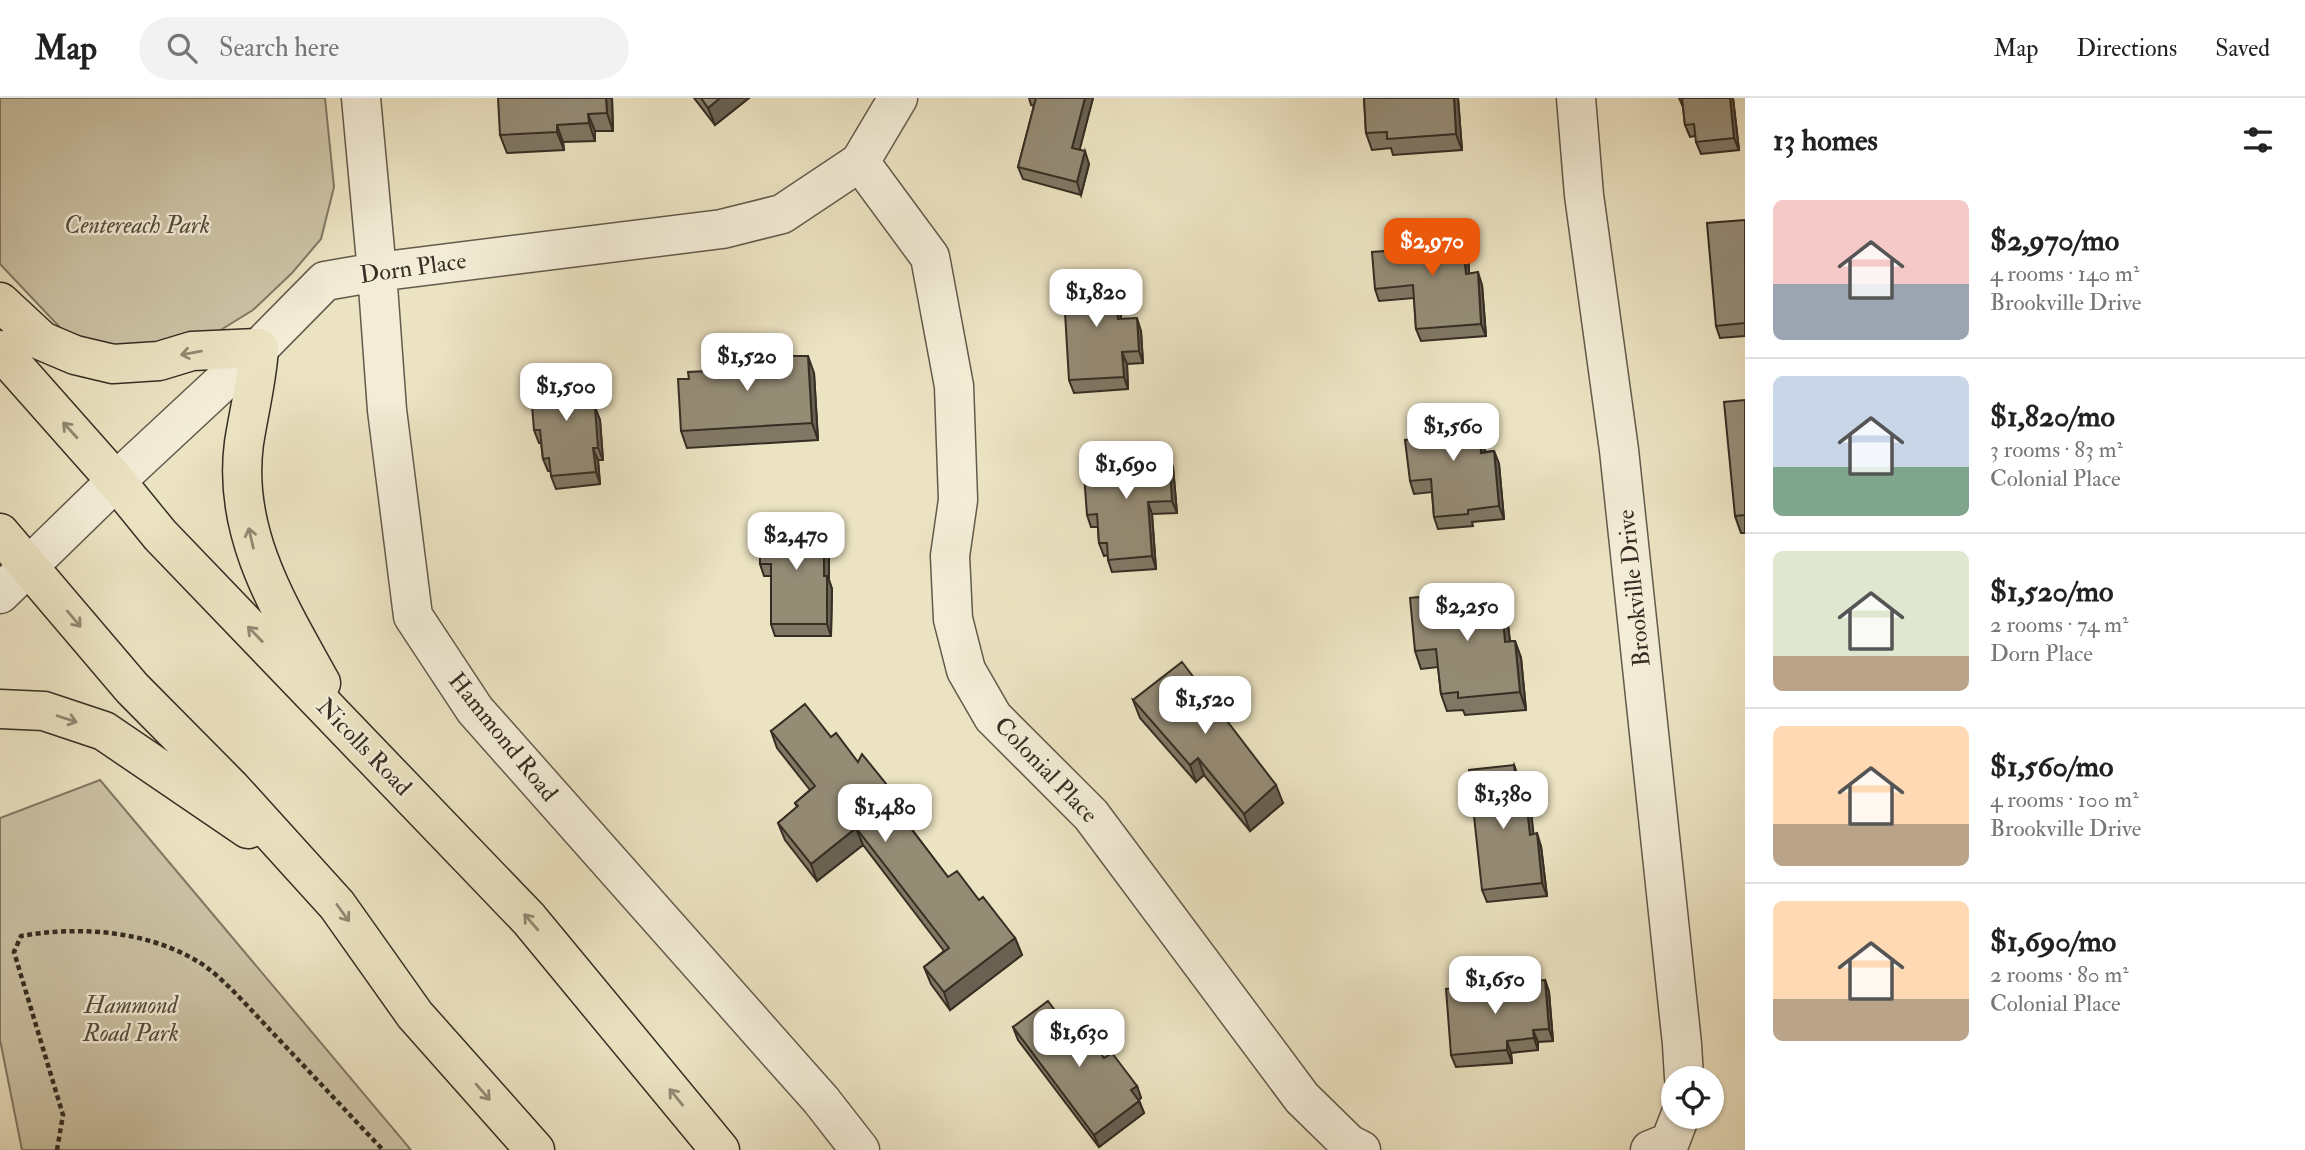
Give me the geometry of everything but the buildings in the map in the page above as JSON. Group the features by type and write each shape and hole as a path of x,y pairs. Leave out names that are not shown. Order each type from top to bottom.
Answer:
{"highway":[{"path":"0,302 42,341 75,355 113,365 159,361 192,351 259,348 257,382 244,444 243,496 253,547 277,604 348,730"},
{"name":"Nicolls Road","path":"0,350 116,481 160,536 529,919 720,1150"},
{"path":"0,533 132,688 231,788 337,905 415,1015 535,1150"},
{"path":"0,709 44,711 104,731 303,867"}],"street":[{"name":"Hammond Road","path":"361,98 387,410 413,616 475,710 821,1100 860,1150"},
{"name":"Dorn Place","path":"0,594 259,348 324,281 722,229 782,214 860,162 898,98"},
{"name":"Brookville Drive","path":"1576,98 1584,195 1619,450 1683,1066"},
{"name":"Colonial Place","path":"860,162 930,257 954,386 958,500 950,556 953,619 966,670 993,717 1091,815 1302,1098 1349,1144 1361,1150"},
{"path":"1650,1150 1670,1142 1675,1129"}],"path":[{"path":"57,1150 63,1115 14,952 21,936 44,932 112,933 157,943 198,961 242,1000 383,1150"}],"green space":[{"name":"Centereach Park","path":"0,98 325,98 334,187 321,239 292,273 253,310 214,334 107,354 67,335 0,264"},
{"name":"Hammond Road Park","path":"100,780 411,1150 22,1150 0,1040 0,818"}]}
